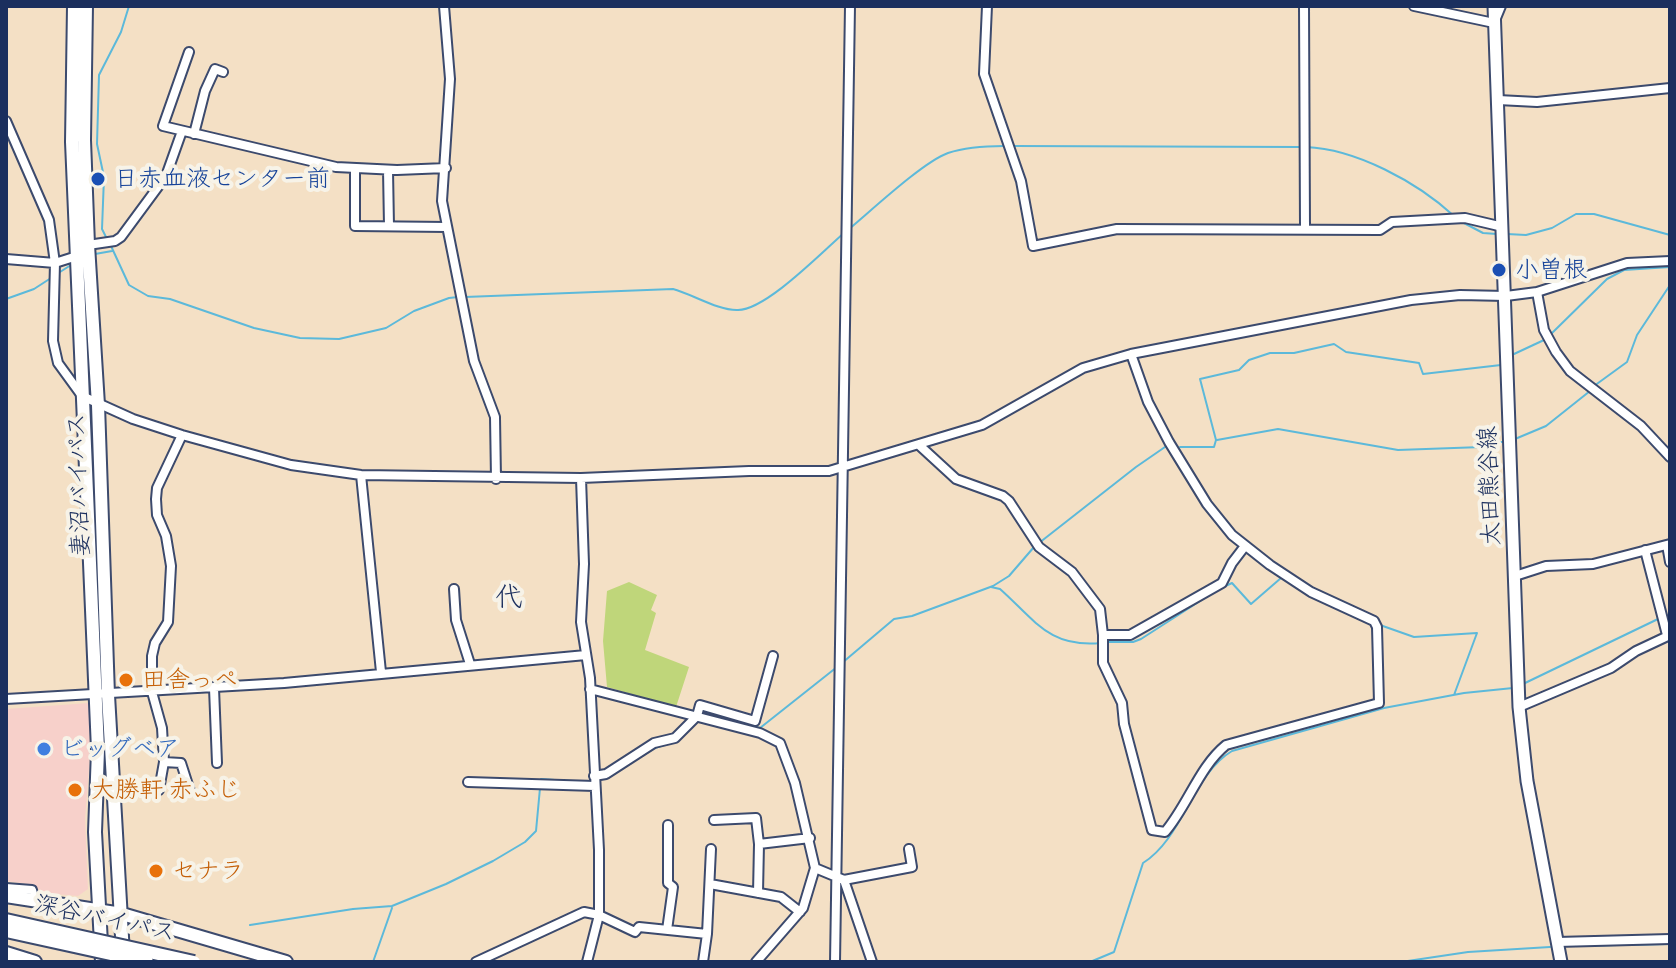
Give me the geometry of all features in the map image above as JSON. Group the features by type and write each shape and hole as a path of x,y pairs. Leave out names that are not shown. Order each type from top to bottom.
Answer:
{"highway":[{"name":"妻沼バイパス","path":"74,6 72,142 98,405 102,696 95,822 102,962"},
{"name":"妻沼バイパス","path":"86,6 82,396 102,696 122,914 123,962"},
{"path":"6,896 122,914 286,962"},
{"name":"深谷バイパス","path":"6,920 194,962"},
{"name":"深谷バイパス","path":"6,931 147,962"},
{"path":"6,953 35,962"}],"main road":[{"name":"太田熊谷線","path":"1494,6 1519,707 1527,781 1561,962"}],"street":[{"path":"444,6 450,79 442,201 474,361 495,417 496,479"},
{"path":"835,962 839,879 850,6"},
{"path":"987,6 984,74 1021,181 1033,246 1117,229 1380,230 1392,222 1465,218 1504,232"},
{"path":"1304,6 1305,228"},
{"path":"1414,6 1494,23 1501,6"},
{"path":"189,52 163,126 336,167 388,170 446,168"},
{"path":"194,134 205,91 215,69 223,72"},
{"path":"1498,100 1537,102 1670,88"},
{"path":"6,121 49,220 55,266 53,341 58,363 82,396 98,405 182,435 291,465 361,475 496,479 829,471 982,425 1083,368 1131,354 1411,300 1537,292 1627,263 1670,261"},
{"path":"6,259 55,266 83,257 103,243 121,237 166,176 182,131"},
{"path":"355,168 355,226 447,227"},
{"path":"388,170 389,226"},
{"path":"1537,292 1546,332 1570,371 1641,426 1670,457"},
{"path":"919,445 956,479 1003,496 1038,545 1072,572 1100,609 1103,663 1122,703 1124,724 1152,830 1165,832 1177,818 1214,755 1226,745 1379,703 1375,624 1311,592 1232,535 1207,504 1169,442 1148,402 1131,354"},
{"path":"159,790 164,762 162,728 152,692 153,649 168,622 171,586 166,536 157,515 157,488 182,435"},
{"path":"361,475 381,672"},
{"path":"581,478 584,564 581,622 590,689 599,915 587,962"},
{"path":"1515,576 1546,566 1593,564 1668,545 1670,562"},
{"path":"1103,636 1130,635 1222,583 1245,546"},
{"path":"1519,707 1611,668 1668,635 1645,550"},
{"path":"454,589 456,620 470,664"},
{"path":"6,699 214,688 586,655"},
{"path":"468,782 594,782 654,743 675,738 697,716 700,705 755,721 773,656"},
{"path":"214,688 217,763"},
{"path":"590,689 760,733 780,743 795,783 815,868 800,912 756,962"},
{"path":"164,762 181,763 190,791"},
{"path":"714,820 756,818 758,893"},
{"path":"667,930 673,887 668,883 668,825"},
{"path":"759,844 810,838"},
{"path":"703,962 711,849"},
{"path":"839,879 912,867 909,849"},
{"path":"815,868 839,879 872,962"},
{"path":"710,884 781,897 800,912"},
{"path":"6,888 32,890 35,901"},
{"path":"476,962 581,913 599,915 635,932 639,927 707,934"},
{"path":"1557,942 1670,939"}],"shaded area":[{"path":"89,703 90,757 85,819 88,889 78,896 43,893 34,885 6,881 6,709"}],"green space":[{"path":"629,582 657,595 651,610 656,613 645,650 689,667 676,707 607,687 603,641 607,591"}],"waterway":[{"path":"108,241 102,229 104,177 97,144 99,75 121,32 129,6"},
{"path":"849,229 938,158 962,149 1004,146"},
{"path":"1014,146 1300,147"},
{"path":"1306,147 1345,154 1385,170 1422,191 1454,216"},
{"path":"1507,234 1526,235 1552,228 1576,214 1594,214 1670,235"},
{"path":"1462,222 1483,233 1497,234"},
{"path":"465,297 673,289 722,308 738,310 763,301 778,291 844,233"},
{"path":"111,246 129,285 148,296 170,299 254,328 300,338 339,339 386,328 414,311 458,297"},
{"path":"95,254 112,251"},
{"path":"60,272 71,265"},
{"path":"1549,336 1607,279 1624,270 1670,267"},
{"path":"6,299 34,289 51,278"},
{"path":"1594,386 1627,362 1637,335 1670,285"},
{"path":"1514,354 1544,340"},
{"path":"1180,447 1214,447 1216,440 1200,379 1239,370 1249,360 1270,353 1294,353 1334,344 1346,352 1419,363 1423,374 1501,365"},
{"path":"1515,439 1546,426 1590,391"},
{"path":"1217,440 1278,429 1398,450 1482,447 1504,442"},
{"path":"1039,543 1165,447"},
{"path":"842,663 894,619 912,616 993,586 1009,576 1034,547"},
{"path":"1219,589 1232,583 1251,604 1281,578"},
{"path":"991,587 1000,589 1044,630 1055,636 1068,641 1101,643"},
{"path":"1107,642 1141,639 1214,592"},
{"path":"1523,684 1658,619"},
{"path":"1380,625 1414,637 1477,633 1454,695"},
{"path":"722,719 760,728 837,667"},
{"path":"1090,962 1114,952 1143,863 1168,838 1207,775 1232,751 1384,708 1464,693 1513,688"},
{"path":"629,764 655,748 677,741"},
{"path":"540,781 568,781"},
{"path":"250,925 392,906 446,884 493,861 525,842 536,831 540,788"},
{"path":"373,962 392,908"},
{"path":"1565,946 1670,944"},
{"path":"1401,962 1468,952 1550,947"}],"place":[{"name":"日赤血液センター前","path":"98,179"},
{"name":"小曽根","path":"1499,270"},
{"name":"田舎っぺ","path":"126,680"},
{"name":"ビッグベア","path":"44,749"},
{"name":"大勝軒 赤ふじ","path":"75,790"},
{"name":"セナラ","path":"156,871"}],"district":[{"name":"代","path":"509,598"}]}
